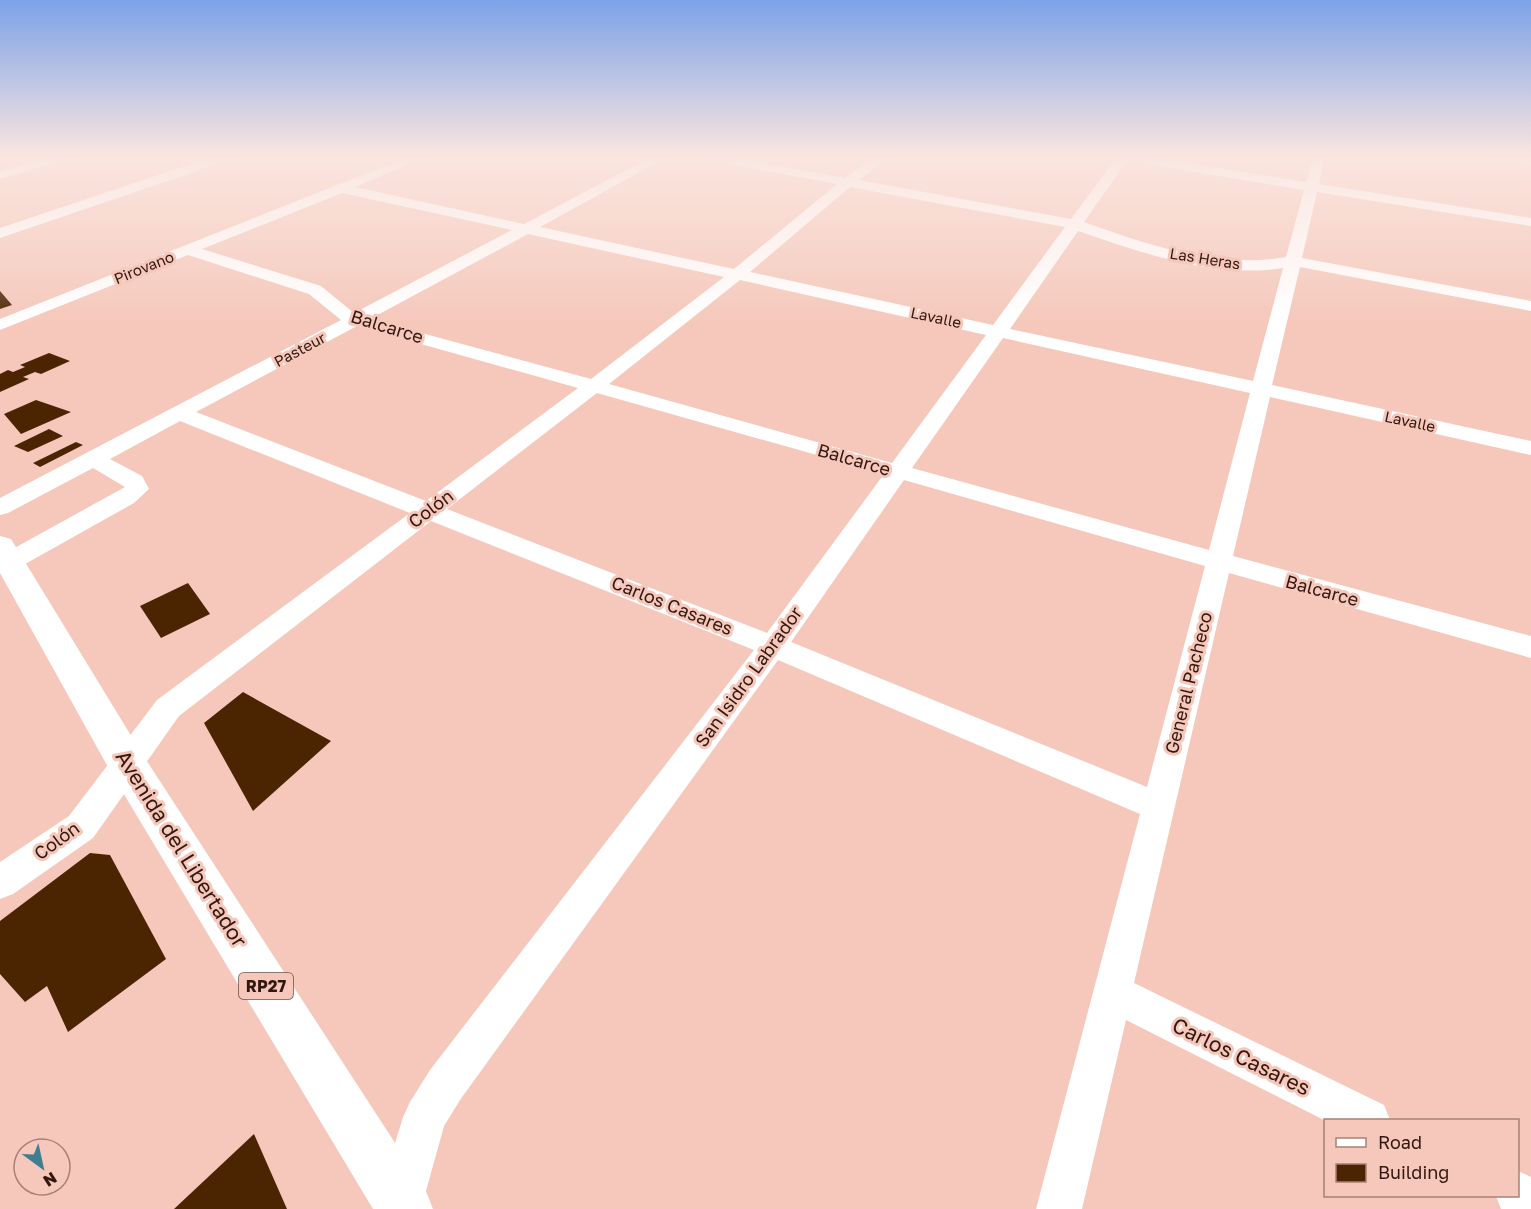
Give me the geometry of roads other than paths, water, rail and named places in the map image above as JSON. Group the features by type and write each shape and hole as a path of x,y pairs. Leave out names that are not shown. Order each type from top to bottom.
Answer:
{"main road":[{"name":"Avenida del Libertador","path":"2,551 127,764 401,1207"}],"street":[{"path":"0,233 61,212"},
{"name":"Pirovano","path":"0,325 280,212"},
{"name":"Lavalle","path":"450,212 1531,448"},
{"name":"Pasteur","path":"0,508 181,414 556,212"},
{"name":"Colón","path":"0,882 81,826 168,708 596,385 812,212"},
{"name":"Las Heras","path":"1012,212 1074,224 1151,250 1215,262 1268,266 1294,261 1531,306"},
{"name":"San Isidro Labrador","path":"401,1207 425,1117 445,1085 773,646 1082,212"},
{"name":"General Pacheco","path":"1059,1209 1306,212"},
{"path":"1471,212 1531,222"},
{"name":"Balcarce","path":"188,250 315,290 324,294 347,317 355,320 596,385 1219,563 1531,647"},
{"name":"Carlos Casares","path":"181,414 773,646 1159,807"},
{"path":"2,551 126,498 137,489 134,482 93,459"},
{"name":"Carlos Casares","path":"1113,993 1367,1119"}]}
